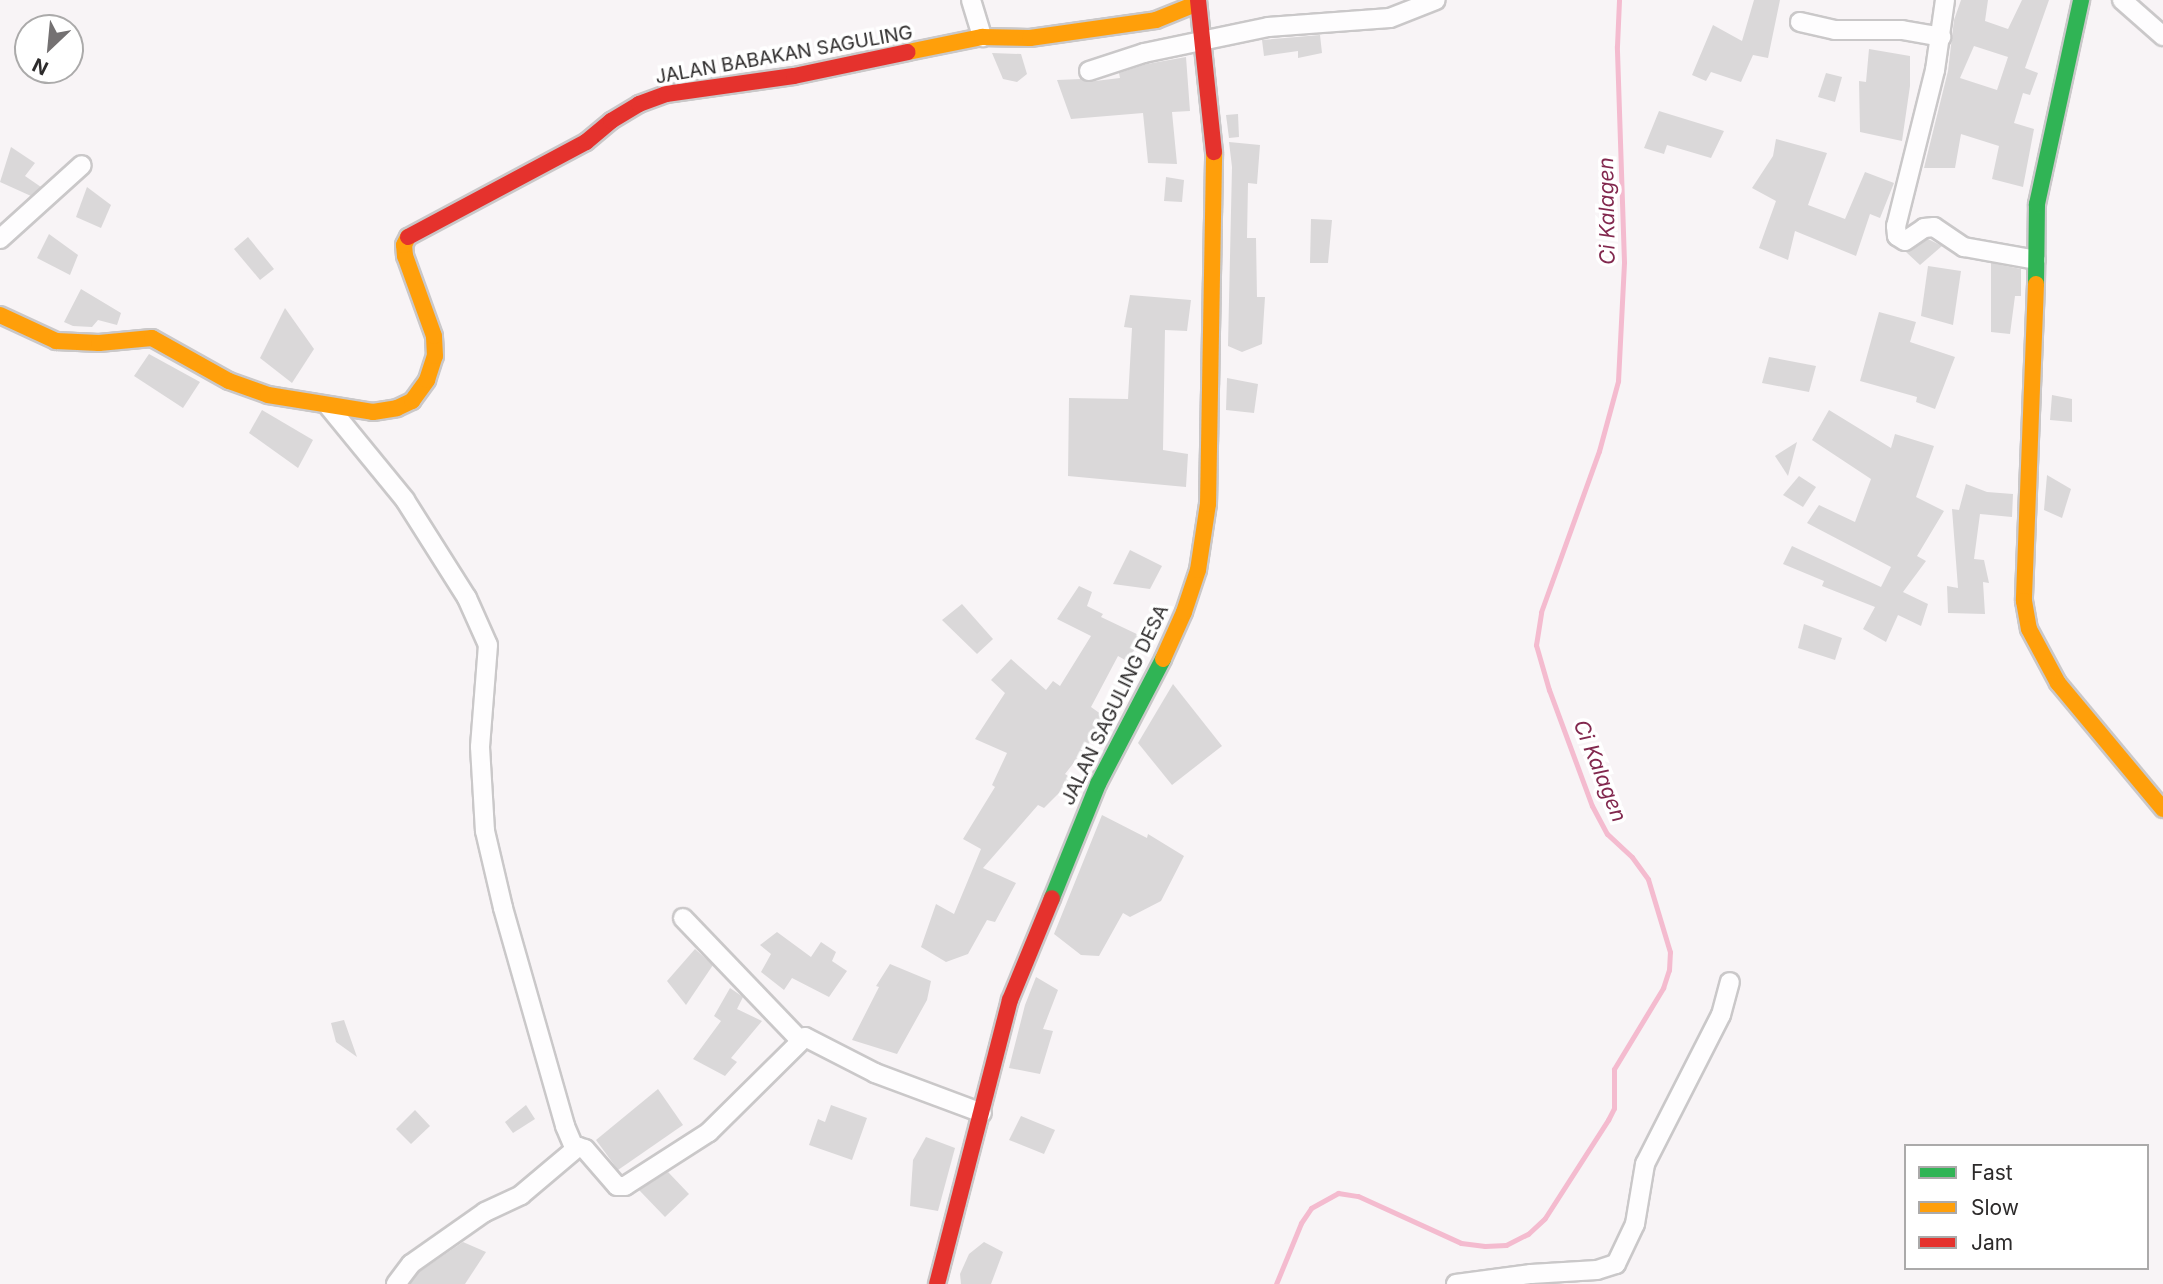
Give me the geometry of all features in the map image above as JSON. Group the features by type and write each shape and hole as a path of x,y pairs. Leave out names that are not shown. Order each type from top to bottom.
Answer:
{"street":[{"path":"971,0 982,37"},
{"path":"1089,71 1144,53 1268,27 1390,18 1436,0"},
{"path":"1945,0 1941,37 1915,159 1896,226 1897,236 1905,241 1924,228 1934,227 1964,247 2036,260"},
{"path":"2081,0 2037,204 2036,352 2024,601 2029,629 2058,683 2163,809"},
{"path":"2122,0 2163,36"},
{"name":"JALAN BABAKAN SAGULING","path":"329,407 373,412 397,408 412,401 427,380 435,356 434,336 405,256 404,245 409,236 586,142 611,121 639,104 666,94 794,76 982,37 1030,38 1156,20 1198,2"},
{"name":"JALAN SAGULING DESA","path":"937,1284 961,1182 982,1113 1010,1000 1049,897 1098,784 1169,646 1198,570 1208,504 1216,167 1200,40 1198,2"},
{"path":"1800,22 1835,30 1902,30 1941,37"},
{"path":"0,239 82,164"},
{"path":"0,315 56,341 99,343 152,338 182,352 229,381 268,395 329,407 405,500 467,598 488,645 480,747 485,831 503,908 565,1126 575,1149"},
{"path":"683,918 799,1039"},
{"path":"1457,1284 1531,1274 1597,1270 1616,1264 1635,1224 1645,1164 1721,1015 1731,982"},
{"path":"396,1284 411,1264 485,1212 521,1195 575,1149 583,1147 617,1186 625,1186 709,1132 799,1039 808,1037 875,1073 982,1113"}],"building":[{"path":"1754,0 1780,0 1768,58 1753,55 1741,82 1711,72 1706,81 1692,75 1713,25 1742,41"},
{"path":"1961,0 1988,0 1985,21 2008,29 2022,0 2049,0 2025,68 2038,73 2030,95 2023,93 2014,123 2034,129 2023,187 1992,179 1999,146 1961,134 1955,168 1924,168 1948,71 1954,20","holes":["1974,46 2008,57 1997,90 1960,78"]},
{"path":"1320,35 1322,53 1298,58 1298,51 1264,56 1262,40"},
{"path":"1869,49 1910,56 1910,86 1902,141 1860,132 1859,81 1866,82"},
{"path":"992,53 1021,54 1027,74 1017,82 1003,79"},
{"path":"1186,57 1190,111 1172,112 1177,164 1148,163 1143,113 1071,119 1057,80 1081,79 1087,82 1120,78 1119,73 1147,64"},
{"path":"1826,73 1842,77 1835,102 1818,97"},
{"path":"1659,111 1724,131 1711,158 1667,145 1664,154 1644,148"},
{"path":"1238,114 1239,137 1229,138 1226,115"},
{"path":"1776,139 1827,153 1808,205 1845,219 1865,172 1894,183 1880,218 1870,214 1856,256 1795,231 1788,260 1759,248 1776,201 1752,188 1773,156"},
{"path":"1229,142 1260,145 1257,184 1248,183 1247,238 1256,238 1257,297 1265,297 1262,344 1242,352 1228,346 1232,167"},
{"path":"11,147 35,163 25,176 41,187 31,196 0,182"},
{"path":"1166,177 1184,180 1182,202 1164,201"},
{"path":"87,187 111,205 101,228 76,217"},
{"path":"1311,219 1332,220 1328,263 1310,263"},
{"path":"49,234 78,255 70,275 37,258"},
{"path":"248,237 274,269 260,280 234,249"},
{"path":"1928,239 1942,246 1920,265 1906,252"},
{"path":"1991,263 2021,269 2021,296 2015,296 2010,334 1991,332"},
{"path":"1928,266 1961,271 1953,325 1921,316"},
{"path":"81,289 121,313 117,325 98,320 92,327 73,326 64,322"},
{"path":"1130,295 1191,300 1187,331 1165,330 1163,450 1188,454 1186,487 1068,476 1069,398 1128,399 1132,328 1124,327"},
{"path":"285,308 314,349 292,383 260,358"},
{"path":"1879,312 1916,322 1910,342 1955,357 1935,409 1916,402 1917,397 1860,381"},
{"path":"149,354 200,382 183,408 134,376"},
{"path":"1769,357 1816,366 1809,392 1762,383"},
{"path":"1227,378 1258,384 1254,413 1226,410"},
{"path":"2052,395 2072,399 2072,422 2050,420"},
{"path":"262,410 313,440 298,468 249,433"},
{"path":"1829,410 1891,448 1895,434 1934,446 1916,497 1944,511 1917,556 1926,561 1903,592 1928,604 1921,626 1898,615 1886,642 1863,629 1875,607 1822,586 1824,581 1783,564 1792,546 1881,587 1891,567 1807,523 1819,505 1855,522 1871,479 1812,440"},
{"path":"1797,442 1788,476 1775,456"},
{"path":"2047,475 2071,489 2062,518 2044,510"},
{"path":"1799,476 1816,487 1803,507 1783,495"},
{"path":"1966,484 1987,492 2013,494 2012,517 1980,514 1974,559 1984,560 1989,583 1983,582 1985,614 1948,613 1947,586 1958,588 1952,509 1959,510"},
{"path":"1130,550 1162,566 1150,589 1113,584"},
{"path":"1079,586 1092,592 1087,606 1103,614 1101,617 1143,637 1127,661 1118,656 1091,707 1105,717 1105,723 1065,774 1070,777 1064,788 1044,808 1038,805 983,868 1016,883 995,922 987,920 968,954 946,962 921,947 936,904 954,914 981,849 963,839 995,787 992,785 1007,753 975,739 1005,693 991,680 1011,659 1046,690 1053,681 1060,686 1091,636 1057,619"},
{"path":"962,604 993,639 977,654 942,620"},
{"path":"1804,624 1842,638 1835,660 1798,648"},
{"path":"1173,684 1222,746 1172,785 1138,743"},
{"path":"1102,815 1147,838 1148,834 1184,856 1161,901 1130,917 1123,913 1099,956 1081,955 1054,934"},
{"path":"777,932 811,957 821,942 836,952 832,961 847,971 829,997 792,978 784,990 761,972 771,954 760,945"},
{"path":"695,949 713,965 686,1005 667,981"},
{"path":"890,964 931,981 927,1000 897,1054 852,1040 879,987 876,986"},
{"path":"1036,977 1058,990 1043,1029 1053,1031 1040,1074 1009,1068 1025,1005"},
{"path":"730,988 743,997 737,1009 762,1021 731,1058 737,1062 725,1076 693,1059 721,1021 714,1016"},
{"path":"344,1020 357,1057 336,1042 331,1023"},
{"path":"658,1089 683,1125 618,1170 596,1140"},
{"path":"526,1105 535,1119 513,1133 505,1122"},
{"path":"831,1105 867,1118 852,1160 809,1145 818,1119 825,1122"},
{"path":"415,1110 430,1126 411,1144 396,1129"},
{"path":"1021,1116 1055,1130 1044,1154 1009,1140"},
{"path":"926,1137 955,1148 938,1211 910,1206 913,1160"},
{"path":"668,1172 689,1194 665,1217 639,1190"},
{"path":"463,1242 486,1252 465,1284 410,1284 419,1272"},
{"path":"984,1242 1003,1252 991,1284 961,1284 960,1274 969,1254"}],"waterway":[{"name":"Ci Kalagen","path":"1276,1284 1301,1223 1311,1208 1338,1193 1358,1196 1461,1243 1506,1245 1528,1234 1545,1218 1608,1120 1614,1108 1614,1069 1663,988 1669,970 1670,952 1648,879 1632,857 1607,834 1592,806 1549,690 1536,645 1541,612 1599,451 1618,381 1624,262 1617,46 1619,0"}],"traffic: fast":[{"path":"2036,284 2037,204 2081,0"},
{"path":"1052,898 1098,784 1163,659"}],"traffic: slow":[{"path":"908,52 982,37 1030,38 1156,20 1198,3"},
{"path":"1163,659 1184,612 1198,570 1208,504 1214,152"},
{"path":"0,315 56,341 99,343 152,338 229,381 268,395 373,412 397,408 412,401 427,380 435,356 434,336 405,256 404,245 408,237"},
{"path":"2036,284 2024,601 2029,629 2058,683 2163,809"}],"traffic: jam":[{"path":"1198,0 1214,152"},
{"path":"408,237 586,142 611,121 639,104 666,94 794,76 908,52"},
{"path":"937,1284 1010,1000 1052,898"}]}
